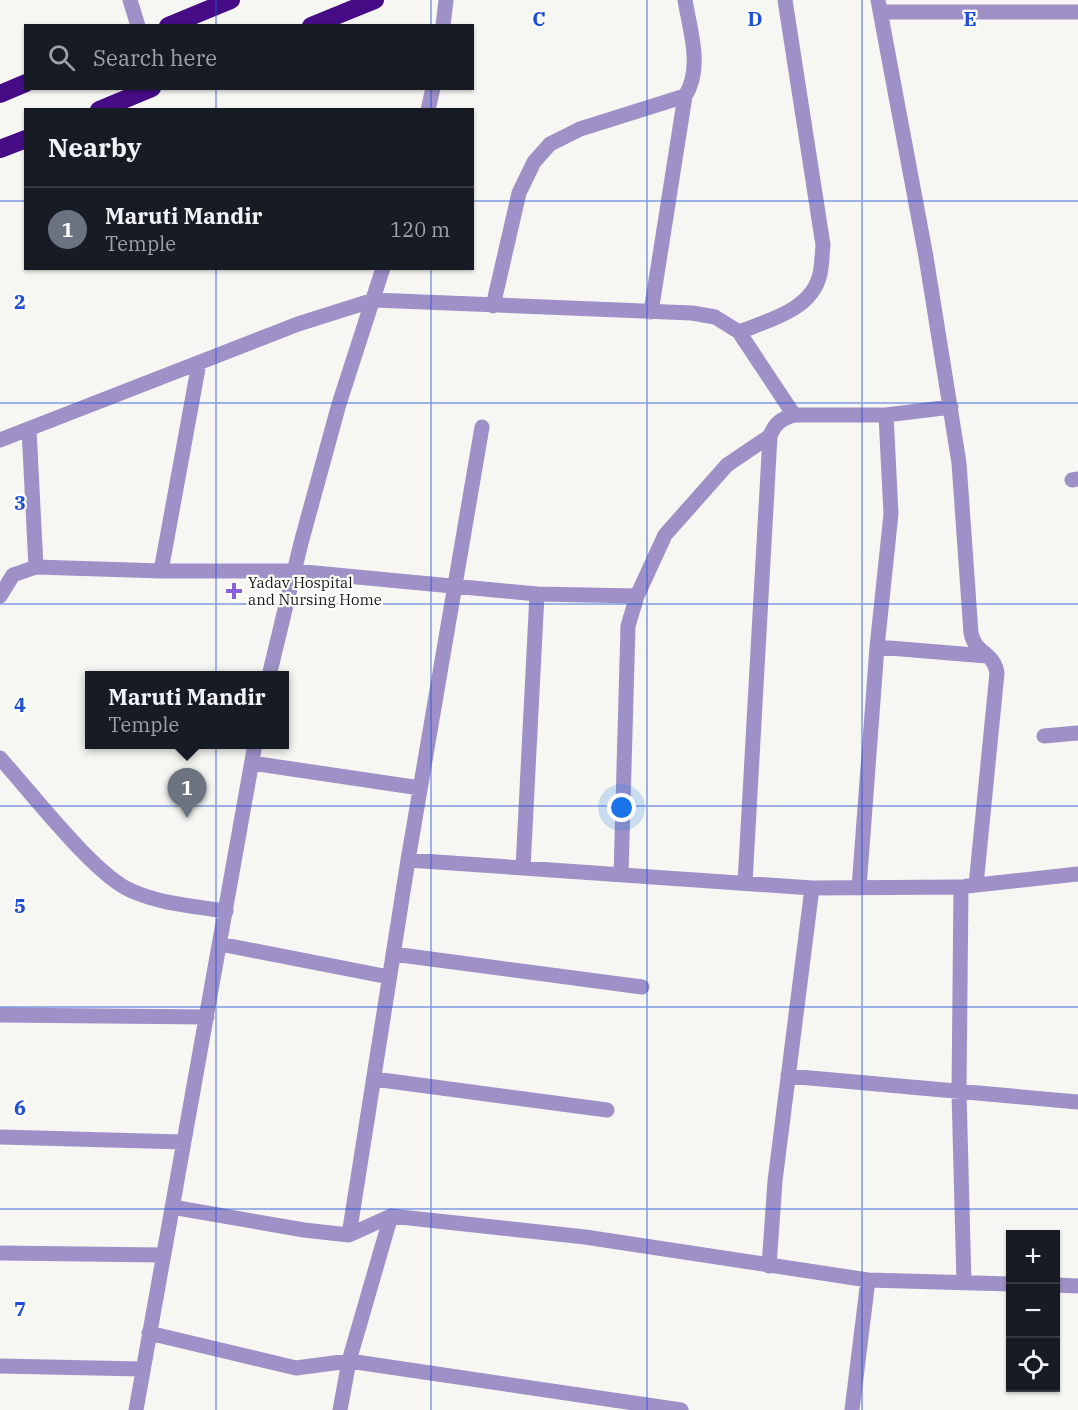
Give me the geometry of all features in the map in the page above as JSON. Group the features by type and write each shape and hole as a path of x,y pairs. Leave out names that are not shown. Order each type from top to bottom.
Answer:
{"highway":[{"path":"173,24 231,0"},
{"path":"316,24 375,0"},
{"path":"0,94 24,84"},
{"path":"104,108 147,90"},
{"path":"0,149 24,140"}],"street":[{"path":"130,0 137,24"},
{"path":"443,24 446,0"},
{"path":"651,312 685,96 694,83 695,62 685,0"},
{"path":"739,332 783,315 810,297 820,274 823,245 785,0"},
{"path":"964,1283 959,1092 968,886 997,673 996,664 989,656 976,648 970,633 959,463 951,407 880,6 1078,12"},
{"path":"428,108 433,90"},
{"path":"493,306 519,193 534,162 550,144 580,129 685,96"},
{"path":"270,671 339,404 382,270"},
{"path":"0,440 298,324 374,300 692,313 715,317 739,332 794,415"},
{"path":"161,572 199,363"},
{"path":"745,884 770,436 774,425 782,418 794,415 886,415 951,407"},
{"path":"859,888 877,647 891,514 886,415"},
{"path":"349,1236 408,860 482,427"},
{"path":"29,429 36,567"},
{"path":"621,875 628,626 637,596 664,535 726,465 770,436"},
{"path":"0,596 14,575 36,567 161,572 294,571 537,594 637,596"},
{"path":"524,868 537,594"},
{"path":"877,647 989,656"},
{"path":"1044,736 1078,733"},
{"path":"136,1410 254,749"},
{"path":"0,758 105,874 130,891 162,902 226,911"},
{"path":"252,763 420,788"},
{"path":"408,860 812,888 968,886 1078,874"},
{"path":"769,1266 788,1076 812,888"},
{"path":"220,944 389,977"},
{"path":"393,954 642,987"},
{"path":"0,1015 207,1017"},
{"path":"788,1076 1078,1102"},
{"path":"374,1079 607,1110"},
{"path":"0,1137 184,1142"},
{"path":"172,1207 349,1236 391,1216 585,1237 868,1280 1006,1284"},
{"path":"340,1410 349,1361 391,1216"},
{"path":"0,1253 164,1255"},
{"path":"852,1410 868,1280"},
{"path":"1060,1285 1078,1286"},
{"path":"149,1333 296,1368 349,1361 681,1410"},
{"path":"0,1366 142,1369"}],"place":[{"name":"Yadav Hospital and Nursing Home","path":"234,591"},
{"name":"Maruti Mandir","path":"187,818"}]}
